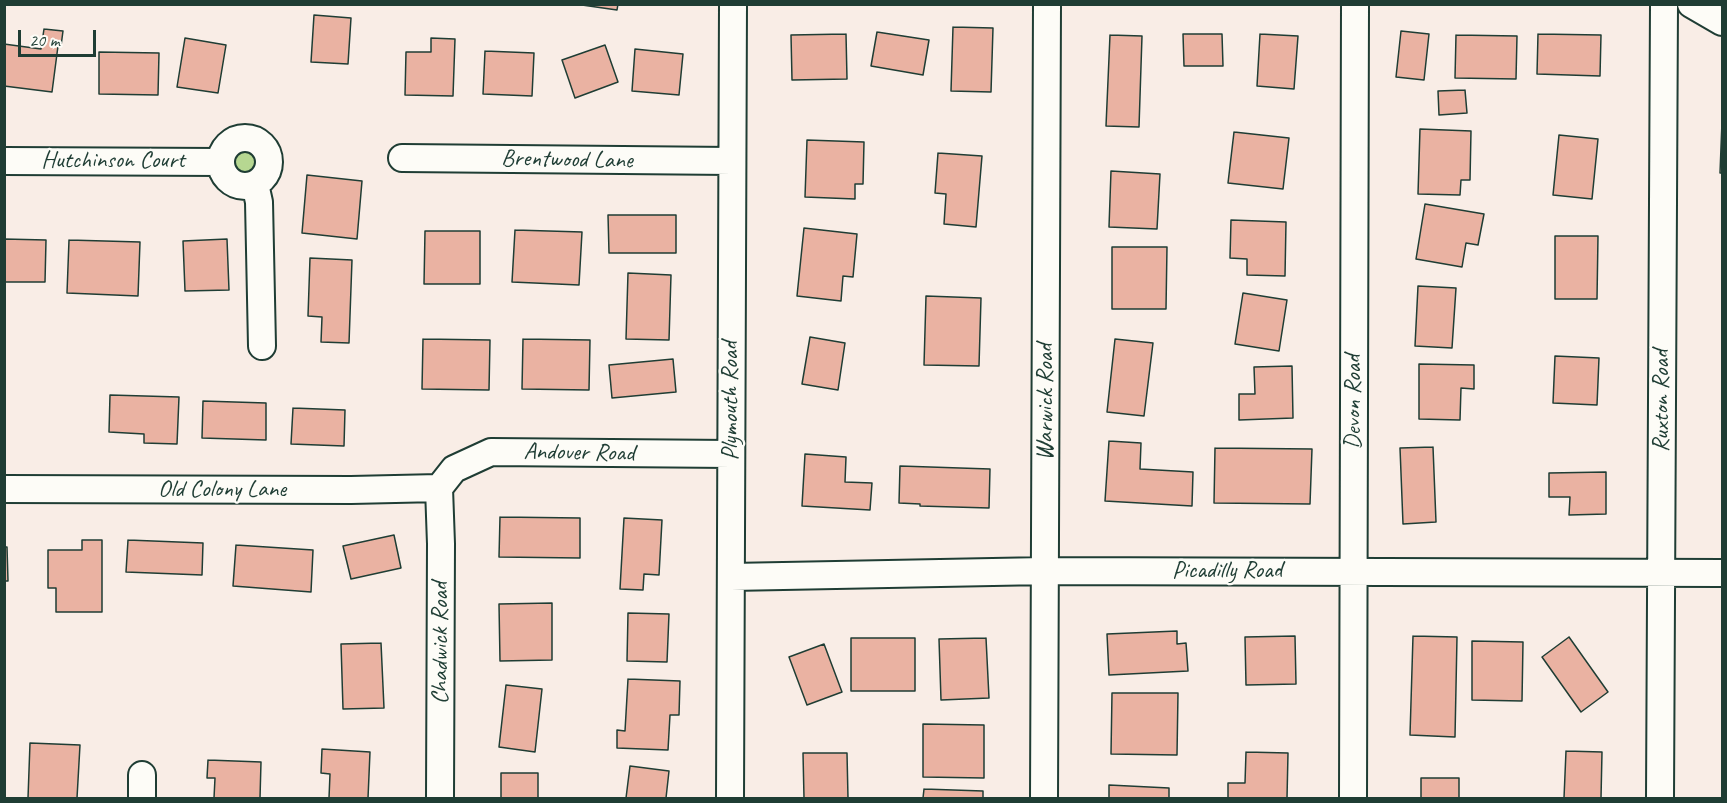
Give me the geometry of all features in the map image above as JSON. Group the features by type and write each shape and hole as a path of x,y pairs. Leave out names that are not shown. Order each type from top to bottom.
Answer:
{"street":[{"name":"Plymouth Road","path":"730,798 733,4"},
{"name":"Warwick Road","path":"1044,798 1047,4"},
{"name":"Devon Road","path":"1353,798 1355,4"},
{"name":"Ruxton Road","path":"1660,798 1664,4"},
{"path":"1692,4 1722,22"},
{"path":"240,138 256,140 267,151 270,159 266,175 255,184 245,186 229,180 224,174 221,162 223,152 233,141 240,138"},
{"name":"Brentwood Lane","path":"402,158 732,161"},
{"name":"Hutchinson Court","path":"4,161 221,162"},
{"path":"255,184 259,202 262,346"},
{"name":"Andover Road","path":"439,488 454,469 490,452 731,454"},
{"name":"Old Colony Lane","path":"4,489 439,488"},
{"name":"Chadwick Road","path":"439,488 441,544 440,798"},
{"name":"Picadilly Road","path":"731,577 1045,571 1722,573"}],"green space":[{"path":"246,141 254,142 260,147 265,153 265,169 260,175 254,180 246,181 238,180 232,175 227,169 226,161 227,153 232,147 238,142"}],"building":[{"path":"575,4 618,4 617,10"},
{"path":"314,15 351,18 348,64 311,62"},
{"path":"953,27 993,28 991,92 951,91"},
{"path":"44,29 63,31 61,46 58,46 52,92 4,86 4,44 41,49"},
{"path":"1401,31 1429,34 1424,80 1396,77"},
{"path":"877,32 929,40 923,75 871,66"},
{"path":"846,34 847,79 792,80 791,35"},
{"path":"1183,34 1222,34 1223,66 1184,66"},
{"path":"1260,34 1298,36 1294,89 1257,86"},
{"path":"1538,34 1601,35 1600,76 1537,74"},
{"path":"1110,35 1142,36 1139,127 1106,126"},
{"path":"1456,35 1517,36 1516,79 1455,78"},
{"path":"185,38 226,45 218,93 177,87"},
{"path":"431,38 455,39 453,96 405,95 406,52 431,52"},
{"path":"605,45 618,82 575,98 562,60"},
{"path":"635,49 683,54 679,95 632,91"},
{"path":"485,51 534,53 532,96 483,94"},
{"path":"99,52 159,53 158,95 99,94"},
{"path":"1465,90 1467,113 1439,115 1438,91"},
{"path":"1722,122 1722,173 1720,173"},
{"path":"1420,129 1471,131 1470,180 1461,180 1460,195 1418,194"},
{"path":"1234,132 1289,138 1283,189 1228,183"},
{"path":"1559,135 1598,139 1592,199 1553,195"},
{"path":"807,140 864,142 863,184 855,184 855,199 805,197"},
{"path":"938,153 982,156 976,227 944,224 946,194 935,193"},
{"path":"1111,171 1160,174 1157,229 1109,227"},
{"path":"307,175 362,181 357,239 302,233"},
{"path":"1425,204 1484,214 1478,245 1466,243 1462,267 1416,259"},
{"path":"608,215 676,215 676,253 609,253"},
{"path":"1231,220 1286,222 1285,276 1247,275 1247,259 1230,258"},
{"path":"804,228 857,234 853,277 843,276 841,301 797,296"},
{"path":"515,230 582,232 579,285 512,282"},
{"path":"425,231 480,231 480,284 424,284"},
{"path":"1555,236 1598,236 1597,299 1555,299"},
{"path":"4,239 46,240 45,282 4,282"},
{"path":"227,239 229,290 185,291 183,241"},
{"path":"69,240 140,242 138,296 67,293"},
{"path":"1112,247 1167,247 1166,309 1112,309"},
{"path":"310,258 352,260 349,343 321,342 322,317 308,316"},
{"path":"628,273 671,275 669,340 626,339"},
{"path":"1418,286 1456,288 1452,348 1415,346"},
{"path":"1243,293 1287,300 1279,351 1235,344"},
{"path":"926,296 981,298 979,366 924,365"},
{"path":"810,337 845,343 838,390 802,384"},
{"path":"423,339 490,340 489,390 422,389"},
{"path":"523,339 590,340 589,390 522,389"},
{"path":"1115,339 1153,343 1144,416 1107,412"},
{"path":"1555,356 1599,358 1597,405 1553,403"},
{"path":"673,359 676,392 612,398 609,365"},
{"path":"1419,364 1474,365 1474,389 1461,388 1460,420 1419,419"},
{"path":"1292,366 1293,418 1239,420 1239,394 1255,394 1254,367"},
{"path":"110,395 179,397 177,444 144,443 144,434 109,432"},
{"path":"203,401 266,403 266,440 202,438"},
{"path":"293,408 345,410 344,446 291,444"},
{"path":"1109,441 1141,443 1140,469 1193,472 1192,506 1105,501"},
{"path":"1433,447 1436,522 1403,524 1400,448"},
{"path":"1215,448 1312,449 1310,504 1214,503"},
{"path":"805,454 846,457 845,482 872,483 870,510 802,506"},
{"path":"900,466 990,469 989,508 920,506 920,504 899,503"},
{"path":"1606,472 1606,514 1569,515 1570,497 1549,497 1549,473"},
{"path":"500,517 580,518 580,558 499,557"},
{"path":"624,518 662,520 659,575 644,574 643,590 620,589"},
{"path":"394,535 401,568 351,579 343,546"},
{"path":"82,540 102,540 102,612 56,612 56,588 48,588 48,550 82,550"},
{"path":"128,540 203,543 202,575 126,572"},
{"path":"236,545 313,550 311,592 233,586"},
{"path":"4,547 7,547 8,581 4,581"},
{"path":"552,603 552,660 500,661 499,604"},
{"path":"628,613 669,614 667,662 627,661"},
{"path":"1177,631 1177,644 1186,643 1188,671 1109,675 1107,634"},
{"path":"1295,636 1296,684 1246,685 1245,637"},
{"path":"1413,636 1457,637 1455,737 1410,735"},
{"path":"1569,637 1608,692 1581,712 1542,657"},
{"path":"851,638 915,638 915,691 851,691"},
{"path":"986,638 989,698 941,700 939,639"},
{"path":"1472,641 1523,642 1522,701 1472,700"},
{"path":"381,643 384,708 343,709 341,644"},
{"path":"824,644 842,692 807,705 789,657"},
{"path":"628,679 680,681 679,715 670,715 668,750 617,748 617,730 625,731"},
{"path":"506,685 542,689 535,752 499,747"},
{"path":"1112,693 1178,693 1177,755 1111,754"},
{"path":"923,724 984,725 984,778 923,777"},
{"path":"30,743 80,745 77,798 28,798"},
{"path":"322,749 370,752 368,798 329,798 330,774 321,773"},
{"path":"1566,751 1602,752 1601,798 1564,798"},
{"path":"1246,752 1288,753 1287,798 1228,798 1228,783 1245,783"},
{"path":"803,753 847,753 848,798 804,798"},
{"path":"208,760 261,762 260,798 214,798 215,778 207,778"},
{"path":"630,766 669,771 666,798 626,798"},
{"path":"501,773 538,773 538,798 501,798"},
{"path":"1421,778 1459,778 1459,798 1421,798"},
{"path":"1109,785 1169,788 1169,798 1109,798"},
{"path":"924,789 983,791 983,798 923,798"}]}
